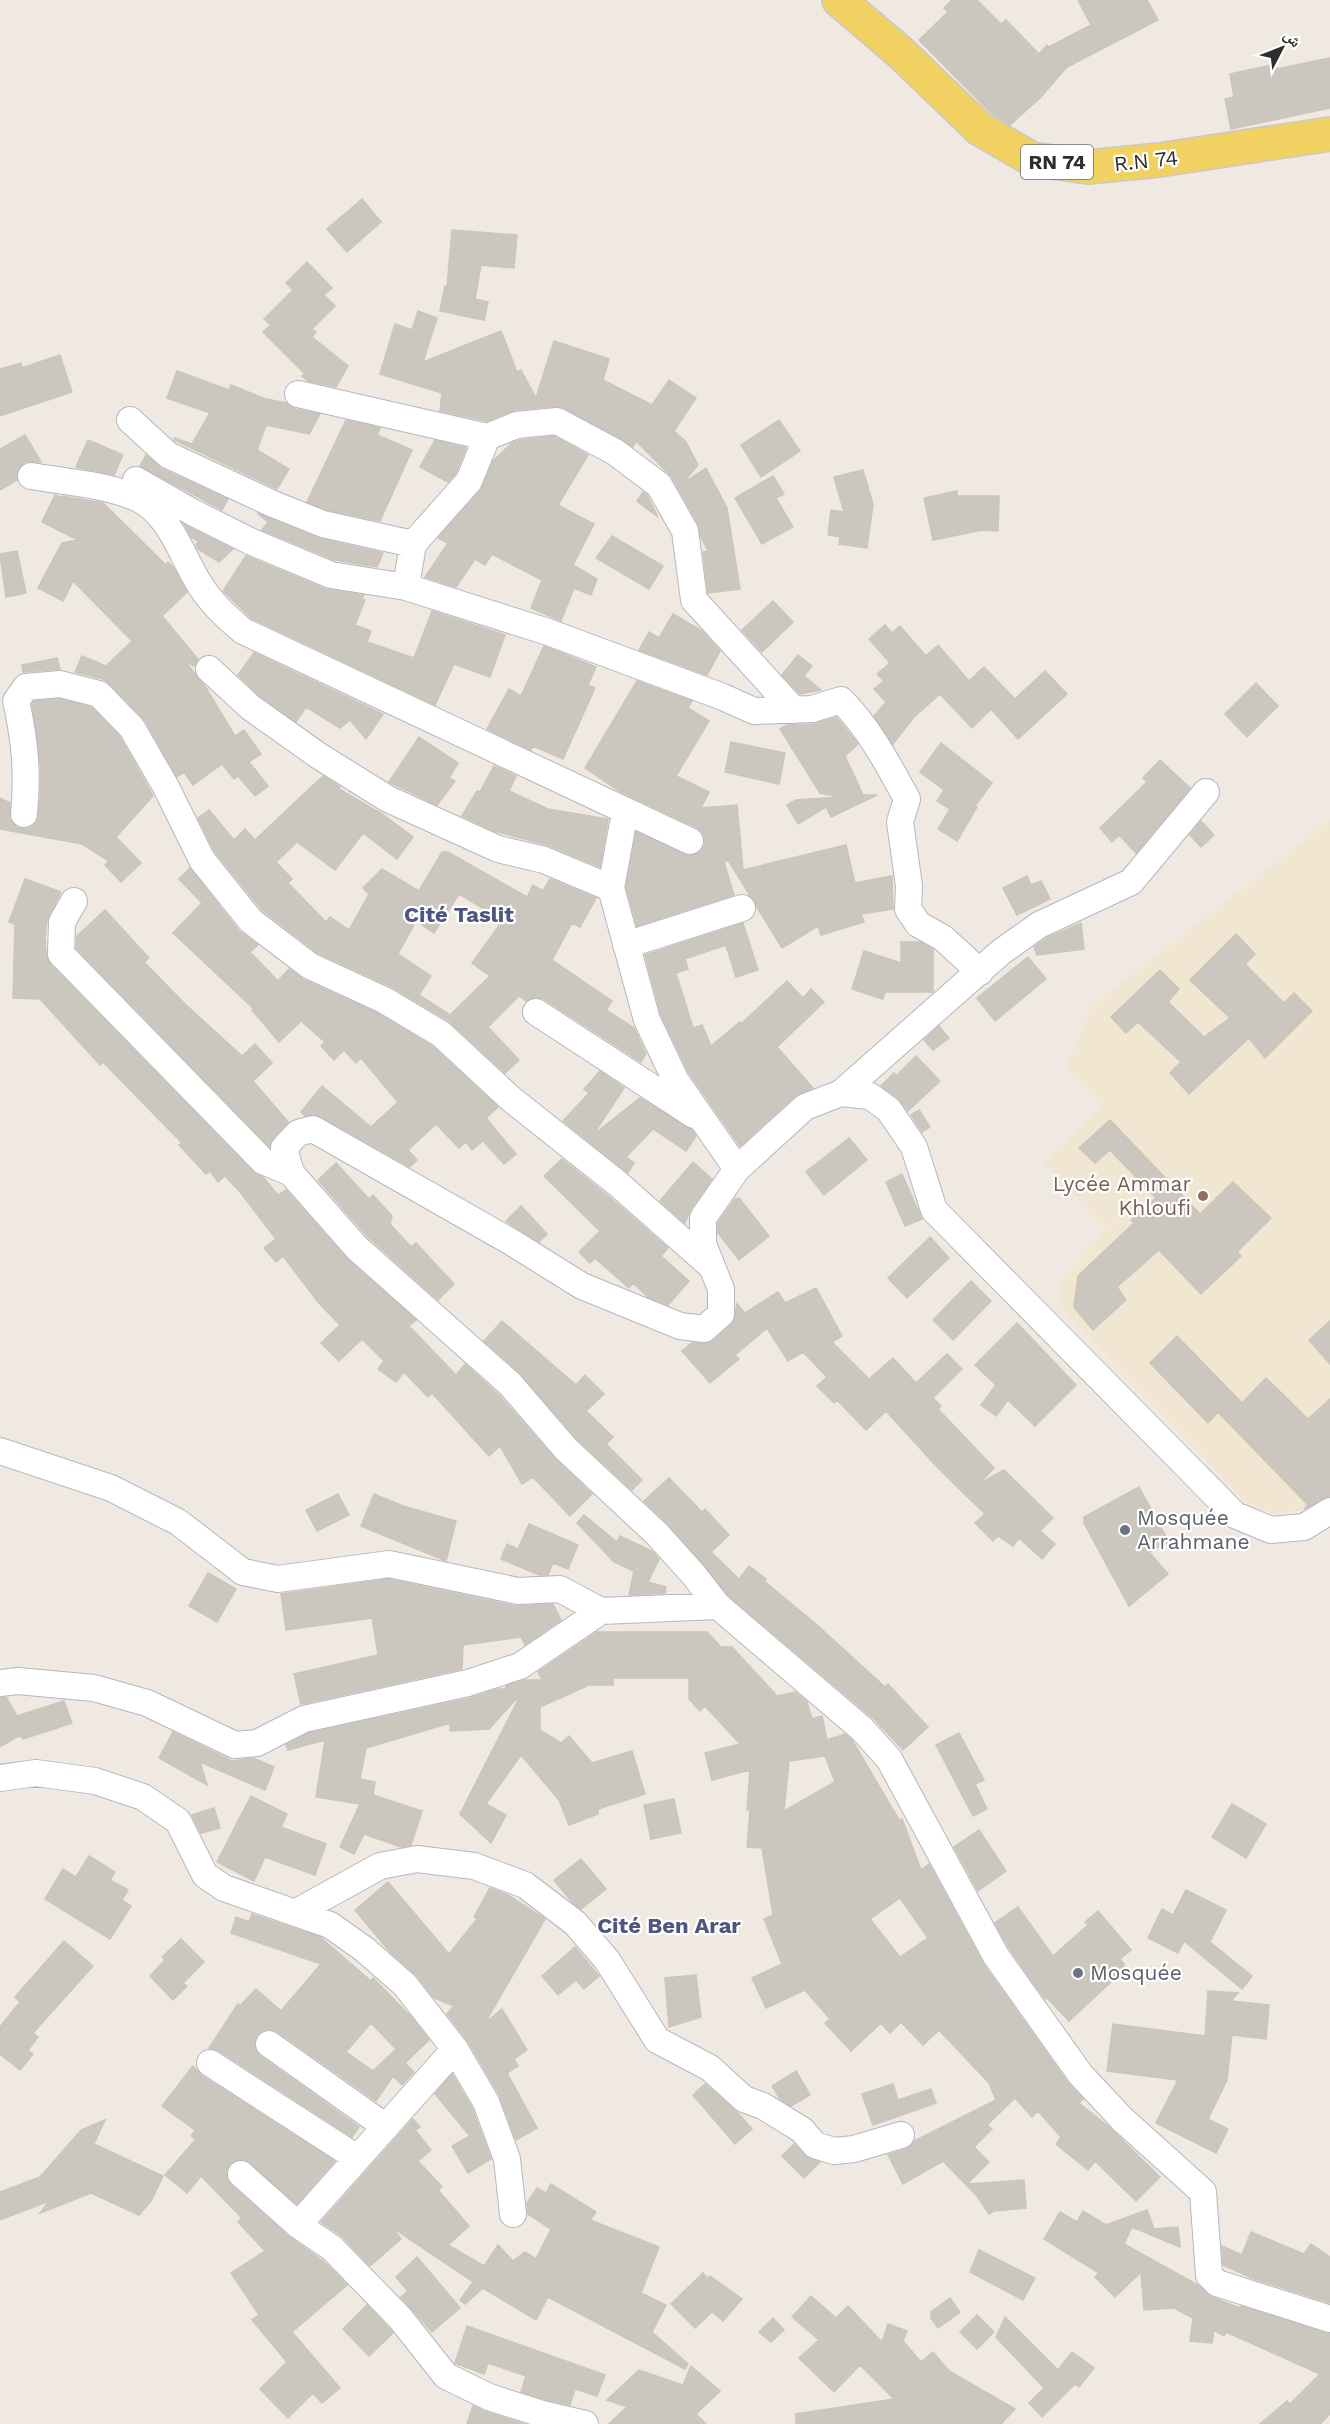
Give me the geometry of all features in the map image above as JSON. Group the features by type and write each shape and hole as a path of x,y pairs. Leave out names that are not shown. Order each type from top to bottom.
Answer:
{"main road":[{"name":"R.N 74","path":"839,0 901,53 980,129 1032,159 1088,167 1159,160 1330,134"}],"street":[{"path":"298,394 486,437 517,425 557,421 615,452 659,485 685,531 694,600 794,710"},
{"path":"130,420 168,455 273,504 322,524 413,544"},
{"path":"406,587 413,544 469,481 486,437"},
{"path":"31,476 103,487 141,500 162,519 175,536 197,580 217,609 243,631 690,841"},
{"path":"136,480 192,512 252,542 331,575 406,587 548,632 723,697 754,711 813,709 840,700 859,718 889,765 907,799 900,822 909,886 908,909 918,924 943,938 980,972"},
{"path":"209,669 250,707 319,756 388,799 498,849 544,860 611,888"},
{"path":"24,814 27,777 22,729 16,701 27,687 60,684 99,694 132,728 166,787 202,860 251,921 310,966 384,1000 441,1034 512,1099 617,1183 712,1267"},
{"path":"291,1173 284,1148 298,1133 313,1129 513,1243 582,1286 680,1326 704,1329 721,1314 721,1289 703,1244 704,1218 737,1170 805,1107 841,1093 1001,952 1039,924 1131,882 1206,792"},
{"path":"625,812 611,888 647,1020 676,1082 737,1170"},
{"path":"74,900 62,922 61,954 263,1161 291,1173 357,1248 510,1384 566,1449 657,1534 718,1606 862,1729 889,1759 996,1956 1080,2074 1122,2120 1203,2192 1209,2275 1217,2283 1330,2319"},
{"path":"626,945 742,908"},
{"path":"536,1012 704,1122"},
{"path":"841,1093 870,1096 889,1110 914,1147 934,1210 1235,1515 1271,1530 1304,1527 1330,1510"},
{"path":"0,1451 111,1488 178,1522 243,1572 278,1580 389,1564 518,1591 560,1589 601,1611 718,1606"},
{"path":"0,1683 18,1681 93,1688 147,1703 235,1745 257,1743 304,1719 468,1683 520,1666 601,1611"},
{"path":"0,1778 36,1773 85,1779 143,1797 178,1821 205,1875 224,1888 330,1925 364,1949 405,1985 455,2049 486,2102 507,2159 513,2214"},
{"path":"295,1912 380,1866 417,1859 474,1866 504,1877 525,1885 575,1923 607,1960 657,2040 710,2068 744,2099 763,2106 802,2130 815,2145 834,2151 854,2149 901,2135"},
{"path":"269,2044 386,2127"},
{"path":"298,2225 455,2049"},
{"path":"210,2063 357,2158"},
{"path":"241,2174 298,2225 332,2248 400,2318 446,2376 489,2397 542,2414 585,2424"}],"shaded area":[{"name":"Lycée Ammar Khloufi","path":"1330,820 1330,1496 1302,1510 1275,1514 1249,1505 1062,1309 1062,1279 1107,1230 1044,1163 1103,1105 1066,1070 1092,1006"}],"building":[{"path":"952,0 977,0 1001,24 1006,20 1039,54 1047,45 1049,47 1091,25 1078,0 1147,0 1158,20 1067,67 1040,98 1010,125 993,115 919,40 948,12 944,8"},
{"path":"1330,58 1330,108 1231,129 1225,99 1234,97 1230,74 1275,64 1276,69"},
{"path":"362,199 381,222 347,252 327,229"},
{"path":"452,230 517,235 514,268 481,265 475,299 488,302 484,320 440,311 445,286 447,287"},
{"path":"307,262 332,288 324,295 335,306 312,329 316,332 312,337 348,366 336,387 308,381 302,376 305,374 263,332 271,325 264,319 293,290 286,283"},
{"path":"418,311 437,318 423,362 501,331 517,372 521,370 536,398 554,341 609,359 603,380 652,405 669,380 696,398 674,431 686,442 698,465 683,483 706,468 727,508 740,589 708,593 703,552 708,551 698,524 672,477 636,441 633,447 564,408 556,406 515,410 487,421 440,411 442,393 380,374 395,324 412,330"},
{"path":"60,355 72,392 0,416 0,369 21,363 22,368"},
{"path":"177,371 229,390 231,385 266,399 287,403 295,409 320,414 309,434 266,425 257,450 289,469 277,489 174,440 175,438 192,444 210,413 167,398"},
{"path":"346,420 380,428 377,435 412,450 380,521 327,510 307,502"},
{"path":"779,420 800,451 761,477 741,445"},
{"path":"25,435 41,462 25,462 19,467 17,480 0,490 0,449"},
{"path":"554,436 588,455 558,505 594,524 573,565 597,579 591,595 574,588 561,621 531,608 542,580 492,554 485,565 475,559 456,587 425,577 448,543 438,538 480,491 493,461 512,443"},
{"path":"88,440 123,455 114,475 76,467"},
{"path":"435,440 466,448 456,473 448,482 420,467"},
{"path":"146,455 162,469 228,499 222,510 140,466"},
{"path":"863,470 873,504 867,548 839,544 840,537 828,535 831,510 844,512 834,477"},
{"path":"773,476 784,494 776,498 793,527 762,544 735,498"},
{"path":"957,491 957,496 999,496 998,531 982,530 933,540 924,498"},
{"path":"643,492 647,495 658,517 637,501"},
{"path":"55,495 62,498 63,496 103,503 166,565 168,562 174,568 187,592 162,616 198,659 194,666 185,661 206,688 235,736 244,730 261,754 249,762 268,786 255,796 238,776 234,779 222,764 193,785 184,772 177,777 145,720 103,679 75,672 82,656 106,666 132,641 73,581 63,601 38,588 62,543 78,540 42,522"},
{"path":"257,513 318,538 383,553 377,567 335,560 262,530 268,522"},
{"path":"185,525 233,549 219,562 198,549 196,545 198,541 191,537"},
{"path":"612,536 663,566 649,589 596,558"},
{"path":"17,551 26,593 6,597 0,554"},
{"path":"246,556 325,589 364,595 362,599 365,600 355,625 371,631 367,642 414,658 432,611 505,635 490,677 454,664 435,705 251,618 223,591"},
{"path":"773,601 793,622 762,652 742,630"},
{"path":"673,614 702,631 720,651 707,675 639,650 649,632 659,638"},
{"path":"885,625 892,633 900,626 926,656 938,645 969,681 984,667 1015,699 1045,671 1067,694 1018,739 991,709 972,728 940,694 914,717 893,744 874,716 886,702 874,689 884,681 877,674 890,663 869,639"},
{"path":"544,646 596,667 588,685 595,688 563,759 533,746 531,750 487,729 509,689 521,696"},
{"path":"254,653 383,714 366,739 350,720 340,728 306,707 296,722 259,695 238,675"},
{"path":"798,655 812,666 804,676 821,690 800,694 782,675"},
{"path":"57,658 60,669 23,672 22,665"},
{"path":"637,681 692,701 688,708 709,721 676,776 709,792 701,808 737,805 743,870 846,845 855,883 892,876 893,909 861,914 864,922 821,935 818,926 782,948 728,860 724,862 734,895 637,926 626,887 636,832 691,856 699,853 704,847 705,840 703,833 696,827 621,792 585,768"},
{"path":"1256,683 1278,706 1247,737 1225,714"},
{"path":"59,699 91,707 120,737 153,796 116,837 141,863 121,882 105,865 109,861 82,844 0,829 0,798 10,803 10,820 16,827 30,828 37,822 41,771 32,704 34,701"},
{"path":"836,717 858,744 845,756 863,795 877,795 831,817 826,807 798,824 787,805 796,800 839,797 820,793 780,729 787,725 813,724"},
{"path":"419,737 458,763 449,778 455,781 437,805 389,782"},
{"path":"731,742 785,753 779,784 725,772"},
{"path":"941,743 992,783 975,806 977,807 957,841 938,829 950,809 937,801 944,790 920,772"},
{"path":"1160,760 1190,788 1136,853 1119,835 1112,842 1100,828 1147,782 1143,778"},
{"path":"494,766 516,776 509,791 548,809 608,819 600,867 550,846 494,831 462,816 477,791 480,792"},
{"path":"323,776 413,837 397,859 363,833 335,870 297,842 276,862 292,879 288,883 326,922 330,917 349,930 369,894 363,888 382,869 419,891 442,852 448,852 527,897 533,885 543,891 550,879 596,898 580,927 572,923 552,960 612,1001 606,1010 634,1028 646,1054 641,1062 544,999 536,997 526,1001 519,996 488,1027 519,1060 505,1073 449,1021 390,986 318,953 262,910 215,852 198,818 209,810 234,840 245,829 255,840","holes":["459,894 503,920 472,963 490,976 450,1015 419,995 431,976 398,954 416,921 434,933"]},
{"path":"1201,821 1214,835 1201,847 1190,835"},
{"path":"190,868 239,931 258,945 250,952 278,981 289,969 304,980 377,1013 432,1046 498,1107 486,1118 516,1154 504,1164 483,1141 472,1150 466,1142 459,1148 436,1124 408,1150 417,1160 410,1167 320,1116 305,1116 301,1112 322,1086 371,1127 398,1102 361,1058 356,1063 344,1050 334,1060 321,1046 325,1042 301,1021 279,1042 252,1010 254,1009 173,933 202,903 179,879"},
{"path":"1027,876 1031,885 1041,881 1050,899 1017,915 1003,888"},
{"path":"25,879 61,892 47,921 46,954 50,964 252,1171 263,1177 278,1195 286,1190 346,1258 416,1320 409,1326 456,1375 465,1364 499,1395 555,1459 592,1494 570,1516 533,1477 522,1484 500,1446 489,1456 432,1393 428,1397 404,1372 396,1382 378,1369 384,1361 362,1339 339,1361 321,1343 340,1325 318,1302 283,1256 276,1262 264,1248 276,1239 240,1192 225,1176 218,1182 210,1171 206,1174 179,1145 182,1143 103,1062 100,1065 40,999 13,998 15,924 9,922"},
{"path":"105,910 149,958 144,962 186,1005 242,1056 255,1044 272,1063 253,1081 288,1122 273,1138 269,1146 76,948 77,936"},
{"path":"743,923 758,970 736,977 726,945 685,959 688,969 676,973 693,1028 702,1025 711,1046 740,1022 741,1024 787,981 803,998 811,989 824,1002 777,1047 813,1088 795,1096 740,1146 689,1073 661,1015 645,955"},
{"path":"1081,923 1084,949 1037,955 1034,947 1047,938"},
{"path":"1236,934 1255,954 1245,964 1284,1003 1294,993 1312,1011 1265,1058 1249,1038 1189,1094 1170,1073 1181,1062 1138,1022 1126,1033 1111,1017 1160,970 1179,989 1168,1002 1204,1037 1230,1018 1190,980"},
{"path":"901,942 920,942 933,949 933,992 885,992 883,999 852,989 864,951 901,963"},
{"path":"1028,957 1046,979 995,1021 977,998"},
{"path":"939,1026 949,1038 933,1050 924,1040"},
{"path":"916,1056 940,1081 908,1111 898,1098 881,1086 894,1073 896,1076"},
{"path":"600,1071 624,1088 593,1135 640,1098 691,1129 696,1136 686,1151 653,1129 626,1157 634,1163 628,1173 563,1121 589,1093 584,1089"},
{"path":"919,1110 930,1127 922,1132 911,1115"},
{"path":"1110,1120 1200,1214 1233,1182 1271,1218 1237,1252 1241,1256 1201,1294 1159,1250 1117,1287 1126,1300 1093,1330 1074,1307 1078,1276 1134,1223 1131,1220 1156,1198 1110,1150 1095,1163 1079,1148"},
{"path":"849,1138 867,1160 824,1195 806,1172"},
{"path":"562,1159 668,1248 661,1256 689,1281 668,1305 648,1297 633,1283 629,1288 595,1258 590,1263 579,1252 600,1231 544,1176"},
{"path":"693,1162 712,1179 691,1209 685,1223 660,1201"},
{"path":"336,1163 369,1199 373,1195 392,1216 390,1224 411,1247 416,1243 454,1284 438,1300 368,1237 318,1180"},
{"path":"902,1174 922,1219 905,1226 886,1182"},
{"path":"739,1198 769,1236 739,1260 718,1233 718,1223 735,1199"},
{"path":"521,1206 547,1234 539,1242 506,1221"},
{"path":"930,1237 949,1258 907,1298 888,1278"},
{"path":"971,1281 991,1301 953,1340 933,1320"},
{"path":"816,1288 842,1336 832,1342 869,1379 893,1358 916,1383 947,1354 962,1369 933,1398 941,1406 938,1409 994,1468 979,1484 1004,1470 1053,1518 1040,1531 1055,1544 1042,1559 1019,1538 1013,1546 998,1536 993,1541 975,1523 985,1514 938,1468 886,1411 866,1430 837,1400 834,1403 817,1386 827,1377 803,1352 788,1361 767,1328 735,1355 739,1359 710,1383 682,1351 692,1343 708,1343 714,1340 734,1321 737,1304 745,1313 778,1292 785,1303"},
{"path":"502,1321 576,1385 585,1375 604,1394 586,1411 613,1437 606,1444 642,1480 632,1490 577,1439 520,1373 484,1341"},
{"path":"1330,1321 1330,1364 1309,1340"},
{"path":"1017,1323 1076,1385 1035,1426 1008,1400 996,1416 981,1405 996,1385 975,1365"},
{"path":"1177,1336 1242,1403 1266,1378 1308,1419 1330,1399 1330,1496 1304,1509 1308,1505 1218,1412 1208,1423 1150,1363"},
{"path":"669,1478 702,1512 705,1509 729,1535 711,1552 739,1579 749,1566 766,1579 764,1581 816,1624 885,1687 888,1684 928,1727 903,1750 874,1719 729,1596 668,1524 644,1501"},
{"name":"Mosquée Arrahmane","path":"1139,1487 1169,1542 1149,1552 1168,1574 1129,1606 1084,1523 1084,1517"},
{"path":"338,1494 349,1515 317,1531 306,1510"},
{"path":"374,1494 403,1506 456,1521 446,1561 361,1526"},
{"path":"584,1515 617,1542 620,1536 652,1551 659,1559 648,1582 666,1587 665,1593 629,1595 634,1571 614,1562 577,1523"},
{"path":"529,1524 578,1545 568,1569 553,1563 548,1575 539,1575 501,1559 507,1544 518,1549"},
{"path":"208,1573 236,1589 217,1622 189,1606"},
{"path":"388,1579 515,1606 553,1604 561,1620 525,1645 521,1637 463,1645 462,1669 301,1704 294,1674 378,1655 372,1618 286,1630 281,1594"},
{"path":"597,1632 707,1632 721,1647 732,1647 777,1696 795,1692 807,1702 812,1719 822,1716 827,1740 845,1734 852,1740 899,1820 902,1819 921,1870 929,1864 984,1965 1068,2083 1083,2099 1079,2103 1109,2127 1160,2177 1136,2201 1095,2161 1088,2170 1056,2144 1061,2137 1038,2111 1032,2117 1015,2098 987,2125 992,2129 974,2147 989,2162 967,2184 1024,2180 1026,2208 994,2211 989,2214 977,2196 943,2161 903,2184 888,2155 906,2149 914,2141 996,2100 989,2083 939,2030 923,2045 901,2022 890,2033 881,2023 851,2051 825,2023 830,2019 805,1990 766,2008 752,1978 782,1964 764,1919 773,1915 762,1848 747,1847 750,1770 712,1780 705,1753 740,1744 705,1706 700,1711 689,1699 689,1678 613,1678 613,1685 589,1685 540,1707 540,1730 561,1743 569,1736 592,1763 632,1751 645,1794 598,1809 598,1814 569,1825 559,1800 521,1755 486,1804 506,1815 491,1843 460,1814 518,1700 516,1699 489,1729 450,1731 450,1723 366,1748 360,1779 375,1782 373,1795 422,1811 411,1845 401,1847 364,1834 354,1854 340,1847 360,1804 316,1797 325,1740 288,1750 286,1745 309,1733 471,1698 497,1689 506,1689 506,1686 525,1680 542,1680 538,1672","holes":["825,1756 835,1782 784,1811 789,1761","900,1898 928,1938 900,1957 870,1919"]},
{"path":"6,1697 17,1716 64,1701 72,1723 23,1739 20,1735 0,1747 0,1698"},
{"path":"173,1732 232,1761 253,1758 274,1767 265,1790 200,1762 207,1785 159,1758"},
{"path":"959,1733 984,1780 975,1784 987,1809 973,1816 936,1745"},
{"path":"251,1796 287,1814 281,1827 326,1844 315,1875 265,1857 254,1881 217,1862"},
{"path":"674,1799 681,1833 651,1839 644,1805"},
{"path":"1232,1804 1266,1824 1246,1858 1212,1837"},
{"path":"214,1808 220,1828 201,1833 192,1815"},
{"path":"979,1830 1006,1871 978,1891 954,1847"},
{"path":"89,1856 115,1872 110,1880 128,1890 122,1900 131,1906 110,1939 45,1899 63,1869 76,1877"},
{"path":"581,1859 606,1889 581,1909 572,1902 554,1880"},
{"path":"388,1882 449,1954 477,1919 474,1917 490,1888 508,1895 545,1919 485,2023 502,2009 527,2050 514,2059 518,2066 507,2073 537,2128 516,2140 499,2094 468,2041 447,2014 454,2006 434,1998 417,1976 390,1952 355,1910"},
{"path":"1186,1890 1226,1910 1210,1942 1252,1976 1242,1989 1184,1941 1178,1953 1148,1938 1162,1909 1173,1915"},
{"name":"Mosquée","path":"1018,1907 1053,1956 1088,1925 1085,1922 1098,1911 1131,1950 1120,1959 1124,1964 1124,1970 1069,2021 1047,1998 1045,1999 1009,1948 995,1923"},
{"path":"252,1914 320,1937 371,1981 373,1978 412,2018 429,2040 405,2063 414,2072 402,2085 393,2076 376,2101 278,2032 270,2029 263,2030 257,2035 254,2043 260,2056 359,2127 352,2137 218,2050 209,2048 238,2004 240,2006 256,1989 281,2011 321,1964 231,1933 236,1917 249,1922","holes":["371,2023 396,2049 373,2071 346,2052"]},
{"path":"181,1939 204,1962 183,1983 187,1986 173,2000 150,1976 165,1960 162,1957"},
{"path":"64,1941 93,1966 33,2033 38,2037 28,2050 33,2054 20,2070 0,2054 0,2027 20,2002 15,1997"},
{"path":"575,1947 599,1976 584,1989 576,1980 558,1995 542,1976"},
{"path":"696,1975 701,2017 669,2027 665,1978"},
{"path":"1208,1991 1238,1993 1231,2001 1269,2005 1266,2039 1232,2035 1227,2080 1208,2119 1228,2129 1216,2153 1156,2123 1178,2080 1107,2071 1113,2024 1205,2036"},
{"path":"193,2066 202,2076 335,2161 297,2204 245,2160 237,2160 230,2164 226,2172 231,2185 288,2236 322,2260 347,2285 292,2332 340,2388 322,2403 313,2393 288,2418 260,2389 287,2362 252,2320 259,2315 231,2273 265,2251 238,2222 242,2218 201,2176 187,2193 165,2175 196,2139 191,2136 195,2130 162,2106"},
{"path":"796,2071 810,2095 791,2106 780,2099 772,2086"},
{"path":"452,2074 472,2108 491,2159 468,2173 452,2146 470,2136 435,2094"},
{"path":"705,2084 738,2113 752,2129 735,2144 693,2095"},
{"path":"893,2084 898,2100 931,2089 936,2103 873,2125 862,2094"},
{"path":"413,2119 420,2127 415,2130 431,2150 418,2161 442,2187 438,2190 469,2226 448,2245 484,2266 498,2245 513,2261 525,2252 536,2259 551,2229 528,2214 527,2203 537,2188 546,2193 551,2184 596,2212 590,2220 659,2247 641,2293 666,2305 652,2332 688,2364 685,2369 548,2297 536,2320 483,2288 465,2304 460,2300 473,2282 396,2230 401,2239 370,2266 343,2237 321,2222"},
{"path":"105,2120 94,2144 163,2176 151,2201 139,2215 91,2193 40,2213 49,2201 0,2220 0,2192 40,2177 81,2130"},
{"path":"794,2144 804,2155 820,2162 804,2178 782,2156"},
{"path":"1147,2210 1154,2229 1178,2227 1180,2247 1132,2227 1124,2244 1198,2285 1212,2297 1240,2308 1241,2306 1330,2334 1330,2414 1320,2424 1260,2424 1287,2401 1290,2404 1320,2374 1226,2332 1224,2336 1214,2330 1212,2343 1190,2341 1193,2318 1174,2308 1144,2310 1141,2272 1115,2297 1095,2277 1099,2273 1044,2239 1060,2212 1077,2222 1083,2211 1106,2225"},
{"path":"1251,2232 1304,2254 1311,2244 1330,2257 1330,2303 1252,2278 1223,2265 1222,2246 1242,2255"},
{"path":"979,2250 1035,2278 1023,2300 970,2272"},
{"path":"417,2257 460,2308 432,2332 401,2297 408,2291 396,2277"},
{"path":"703,2273 708,2279 710,2276 742,2299 723,2321 712,2312 695,2328 671,2304"},
{"path":"811,2296 836,2318 848,2306 882,2342 888,2324 907,2331 903,2341 921,2362 933,2352 949,2371 1015,2409 1001,2424 796,2424 796,2414 894,2399 860,2365 834,2392 799,2358 819,2340 792,2317"},
{"path":"950,2298 960,2312 938,2328 931,2318 931,2312"},
{"path":"367,2305 393,2333 369,2356 343,2329"},
{"path":"977,2315 994,2332 977,2349 960,2332"},
{"path":"1005,2317 1058,2370 1072,2352 1094,2368 1079,2387 1075,2384 1042,2417 1029,2403 1044,2388 996,2337"},
{"path":"773,2318 784,2330 771,2342 759,2332"},
{"path":"467,2326 605,2375 597,2396 575,2389 570,2405 546,2400 521,2392 526,2376 488,2363 484,2374 455,2363"},
{"path":"691,2366 720,2391 696,2414 706,2424 609,2424 627,2407 607,2400 639,2370 683,2385"},
{"path":"473,2406 484,2411 524,2424 467,2424"}],"place":[{"name":"Lycée Ammar Khloufi","path":"1203,1196"},
{"name":"Mosquée Arrahmane","path":"1125,1530"},
{"name":"Mosquée","path":"1078,1973"}],"district":[{"name":"Cité Taslit","path":"459,914"},
{"name":"Cité Ben Arar","path":"669,1925"}]}
